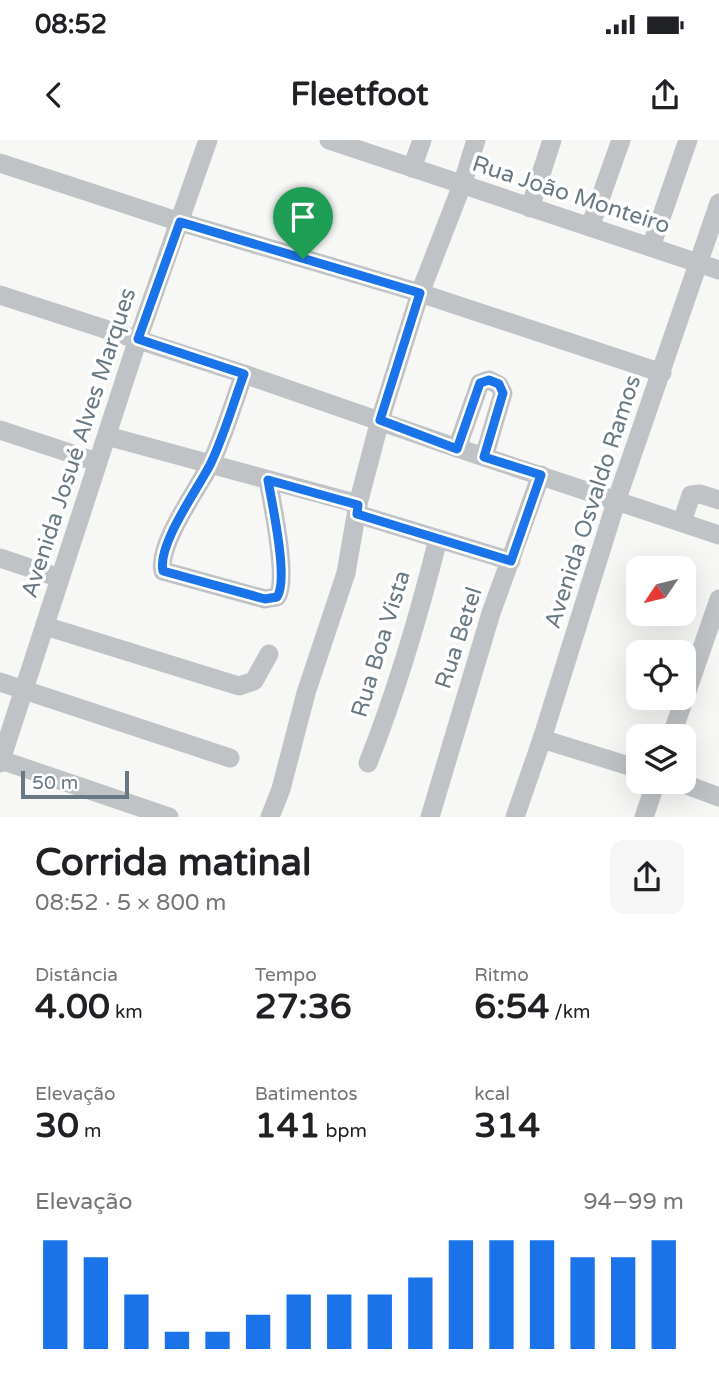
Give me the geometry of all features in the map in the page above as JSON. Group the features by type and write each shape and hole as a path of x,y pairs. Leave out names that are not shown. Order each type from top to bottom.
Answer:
{"street":[{"name":"Avenida Josué Alves Marques","path":"0,762 138,339 208,140"},
{"name":"Rua João Monteiro","path":"329,140 351,144 412,168 719,270"},
{"path":"412,168 422,140"},
{"path":"270,817 281,789 306,694 346,573 358,509 380,420 420,293 462,185 476,140"},
{"path":"530,208 552,140"},
{"path":"590,227 621,140"},
{"path":"651,247 688,140"},
{"path":"0,163 180,222 420,293 662,373"},
{"name":"Avenida Osvaldo Ramos","path":"515,817 617,499 719,202"},
{"path":"0,295 719,534"},
{"path":"244,374 210,464 183,511 164,552 161,562 163,571 265,599 277,597 282,591 282,569 268,480"},
{"path":"457,449 480,383 489,380 499,384 503,393 484,457"},
{"path":"0,430 97,463"},
{"path":"107,436 268,480 358,509 438,539 511,561"},
{"name":"Rua Betel","path":"430,817 491,613 541,475"},
{"path":"681,522 691,495 700,494 719,500"},
{"name":"Rua Boa Vista","path":"368,763 388,713 438,539"},
{"path":"0,558 61,578"},
{"path":"676,724 719,599"},
{"path":"45,626 239,686 254,681 269,654"},
{"path":"0,682 230,758"},
{"path":"542,739 626,765"},
{"path":"0,762 169,817"},
{"path":"696,788 719,797"},
{"path":"644,817 652,794"}],"route":[{"path":"180,222 303,259 420,293 380,420 457,449 480,383 489,380 499,384 503,393 484,457 541,475 511,561 357,514 358,505 268,480 282,569 282,591 277,597 265,599 163,571 161,562 164,552 183,511 210,464 244,374 138,339 180,222"}]}
